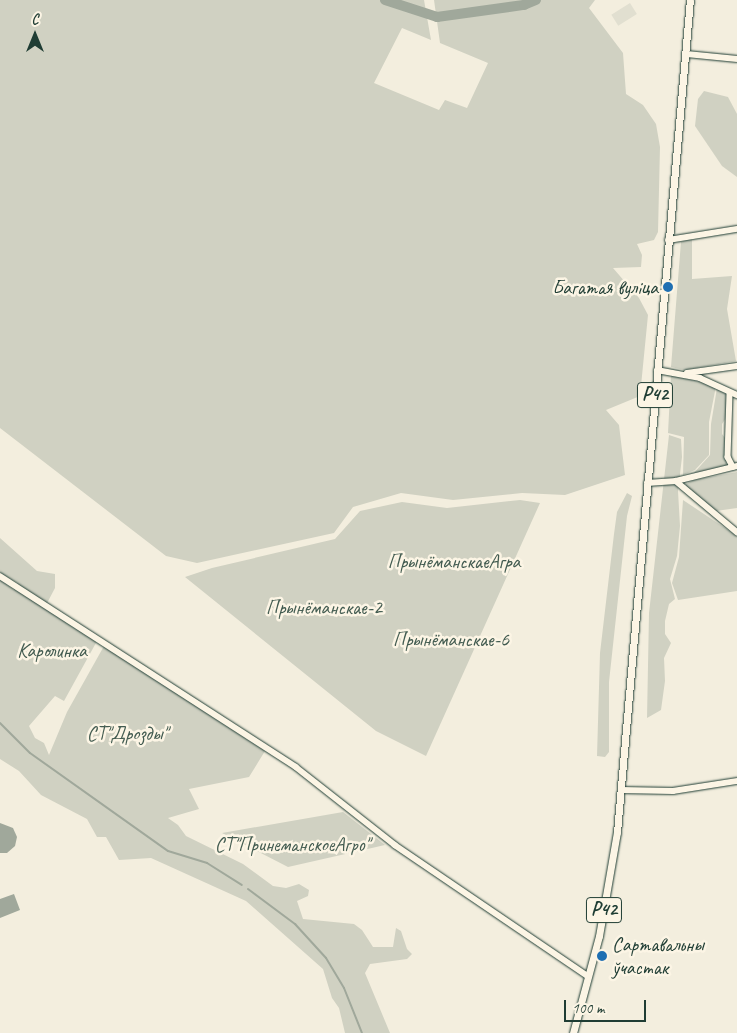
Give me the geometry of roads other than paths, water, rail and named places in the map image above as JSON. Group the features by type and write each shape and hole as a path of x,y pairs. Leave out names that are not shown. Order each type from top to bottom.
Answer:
{"main road":[{"name":"Р42","path":"573,1033 588,976 614,859 668,240 694,54 690,0"}],"street":[{"path":"694,54 737,59"},
{"path":"668,240 737,229"},
{"path":"684,373 737,366"},
{"path":"648,483 676,482 735,467 728,457 734,394 720,384 684,373 657,370"},
{"path":"676,482 737,532"},
{"path":"0,576 296,767 395,845 588,976"},
{"path":"621,790 664,791 737,781"}],"waterway":[{"path":"385,0 437,17 524,5 536,0"},
{"path":"0,723 30,753 168,851 207,863 242,885"},
{"path":"248,889 295,924 326,958 344,988 362,1033"}],"place":[{"name":"Багатая вуліца","path":"668,287"},
{"name":"Сартавальны ўчастак","path":"602,956"}],"park label":[{"name":"ПрынёманскаеАгра","path":"454,561"},
{"name":"Прынёманскае-2","path":"324,607"},
{"name":"Прынёманскае-6","path":"451,639"},
{"name":"Каролинка","path":"52,650"},
{"name":"СТ\"Дрозды\"","path":"127,733"},
{"name":"СТ\"ПринеманскоеАгро\"","path":"292,844"}]}
